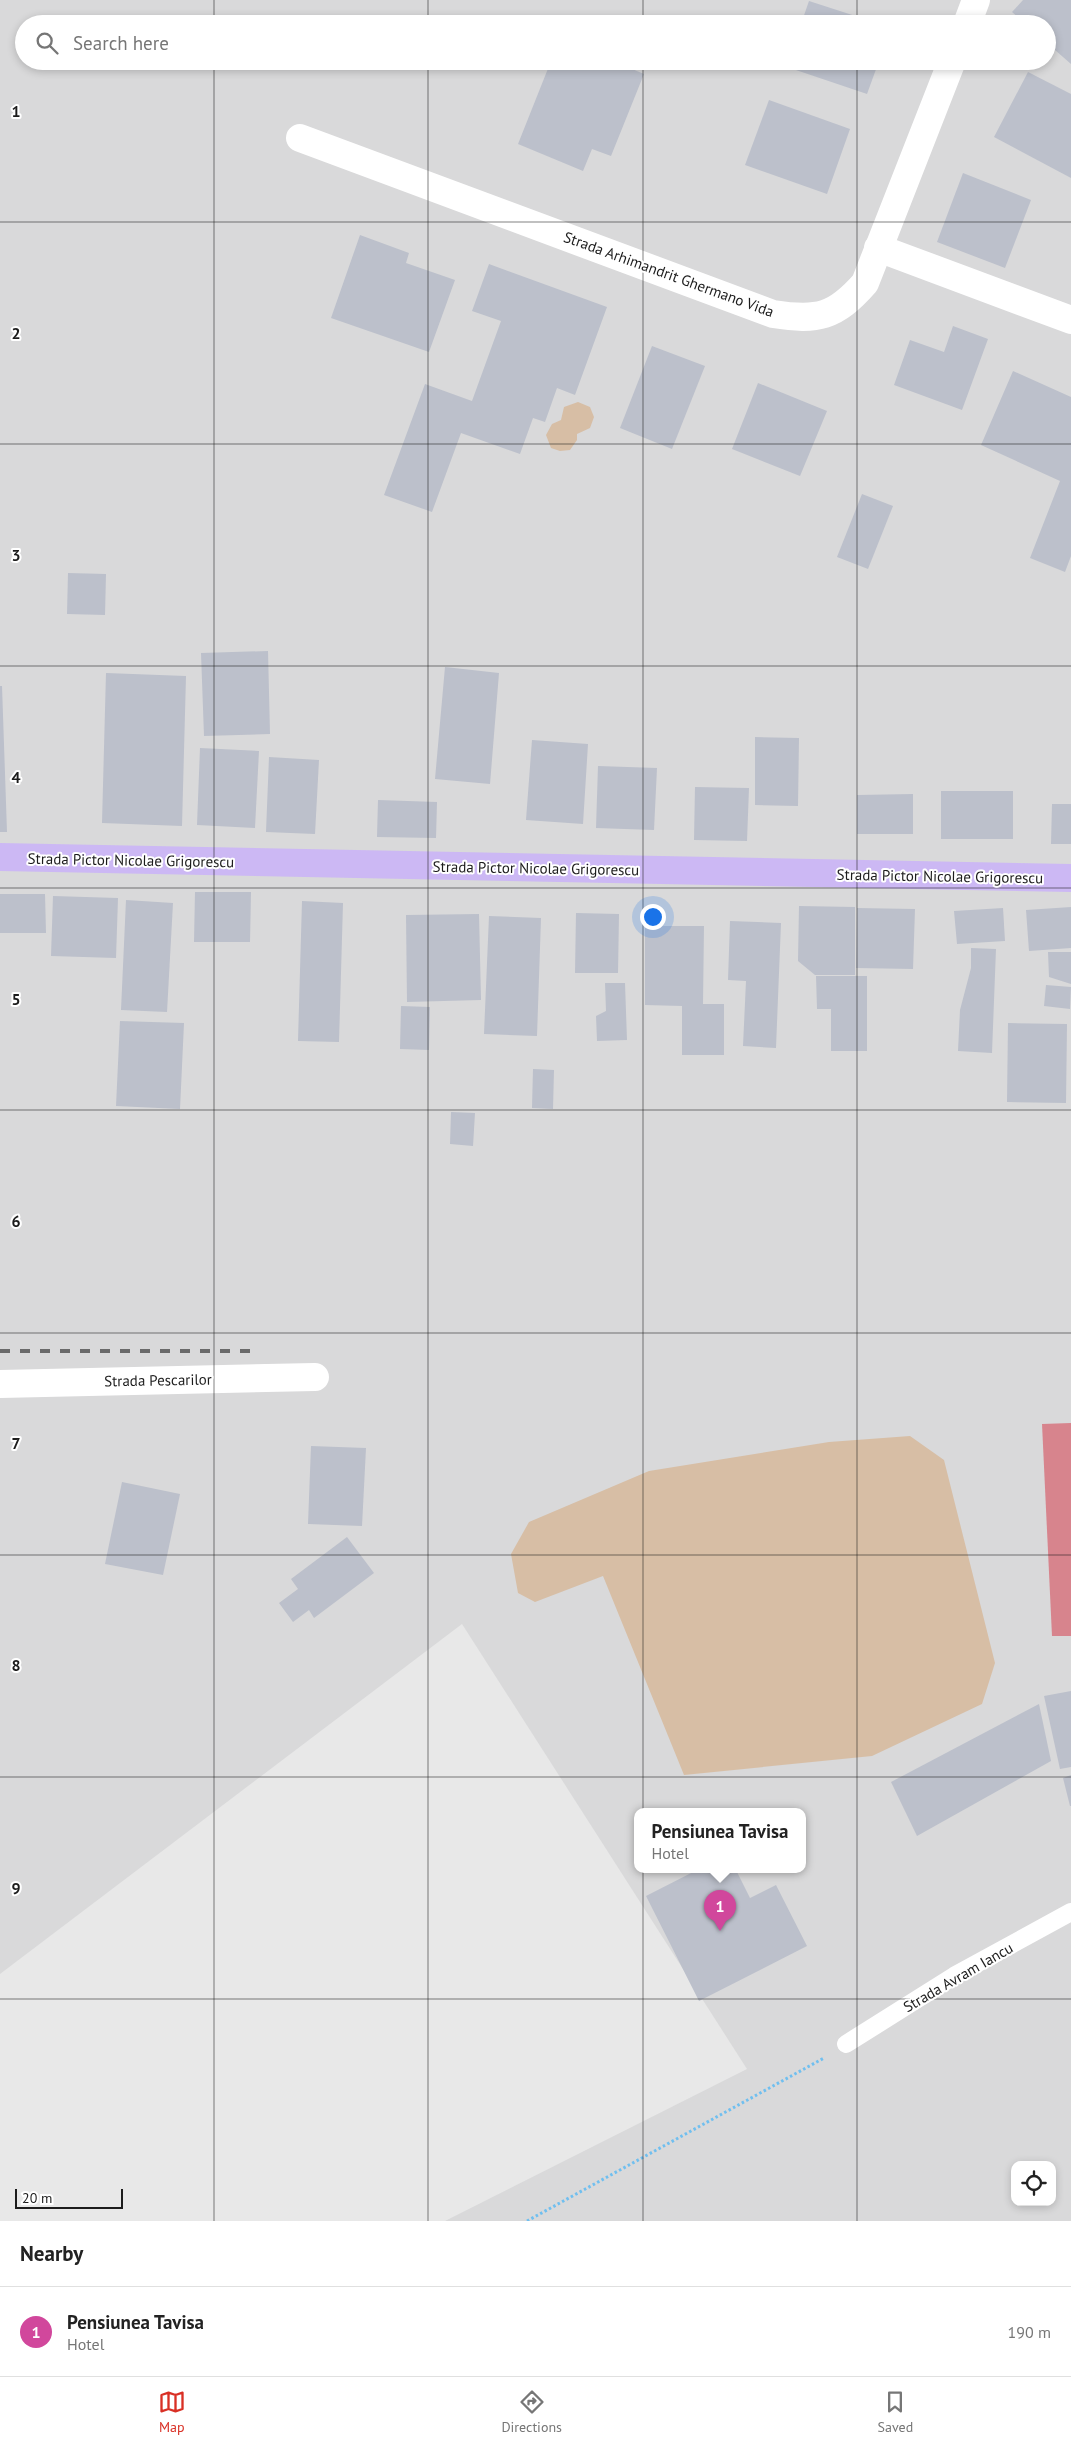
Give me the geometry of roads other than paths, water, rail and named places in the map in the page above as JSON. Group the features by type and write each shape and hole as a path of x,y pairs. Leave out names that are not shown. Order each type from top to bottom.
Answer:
{"main road":[{"name":"Strada Pictor Nicolae Grigorescu","path":"0,857 1071,878"}],"street":[{"path":"970,15 976,0"},
{"name":"Strada Arhimandrit Ghermano Vida","path":"300,138 773,314 802,318 825,314 848,302 866,283 948,70"},
{"path":"878,248 1071,320"},
{"name":"Strada Pescarilor","path":"0,1384 315,1377"}],"lane":[{"name":"Strada Avram Iancu","path":"846,2044 954,1976 1071,1912"}],"railway":[{"path":"0,1351 255,1351"}],"place":[{"name":"Pensiunea Tavisa","path":"720,1931"}]}
